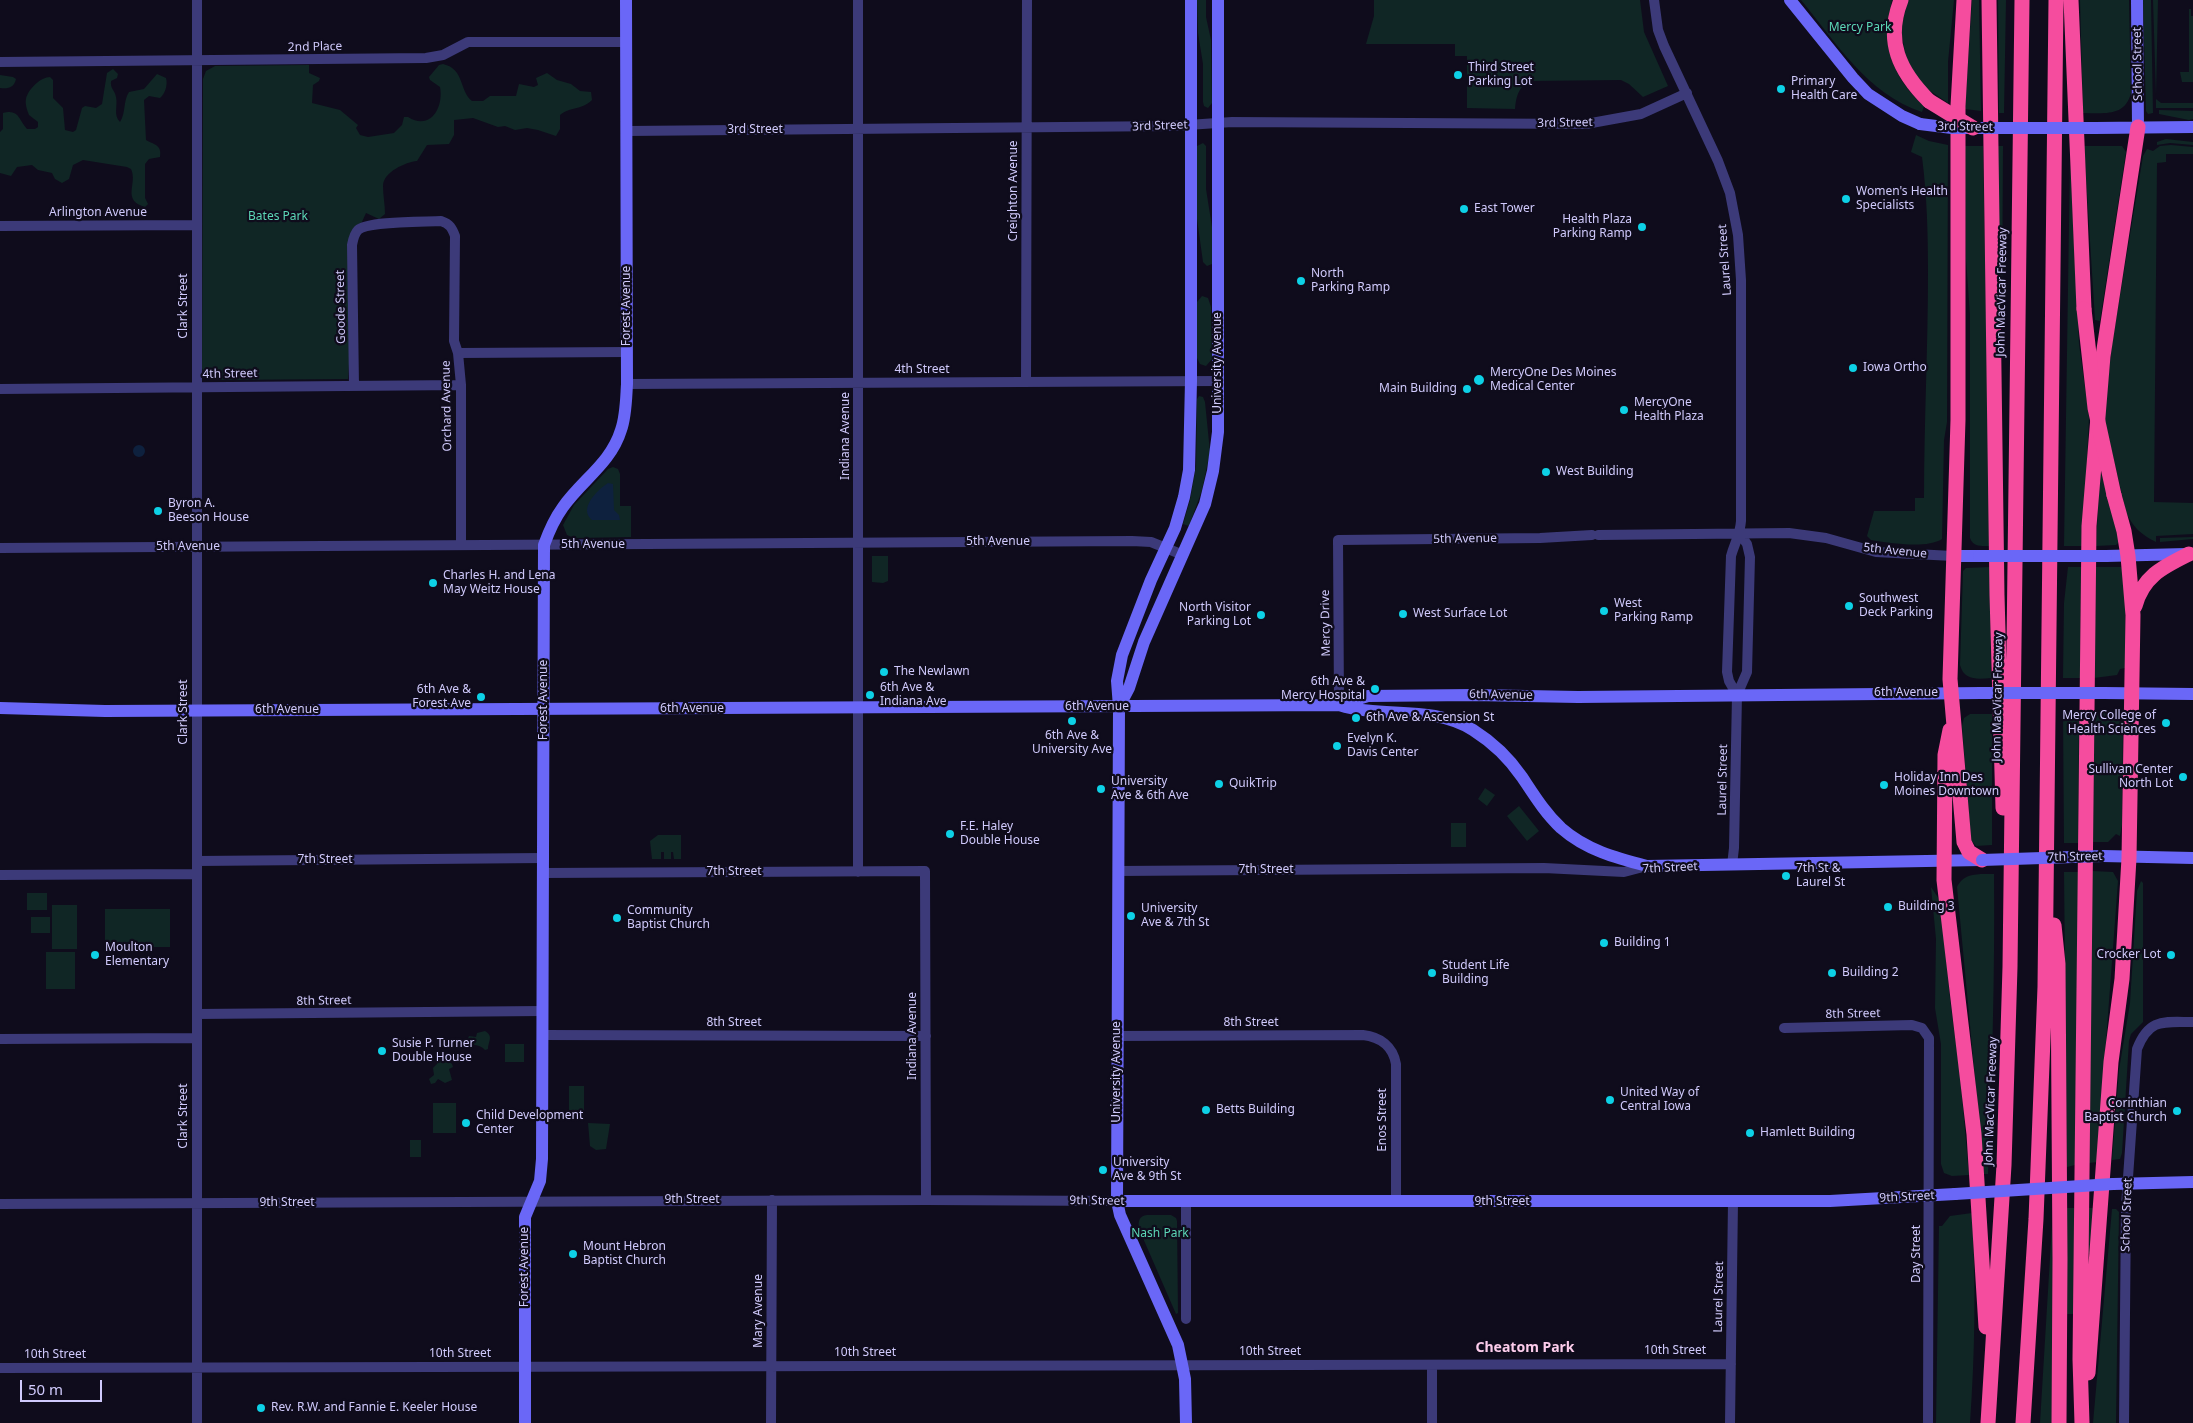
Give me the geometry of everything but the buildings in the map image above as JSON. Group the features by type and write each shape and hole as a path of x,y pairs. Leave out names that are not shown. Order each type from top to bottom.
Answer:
{"highway":[{"path":"1901,0 1894,23 1896,52 1907,77 1929,101 1973,128"},
{"path":"1964,0 1958,98 1958,420 1953,556 1951,693 1964,842 1969,852 1982,860"},
{"path":"1989,0 1999,728 2010,967"},
{"name":"John MacVicar Freeway","path":"1988,1423 2004,1165 2010,967 2022,0"},
{"path":"2023,1423 2037,1209 2043,1056 2056,0"},
{"path":"2071,0 2084,309 2093,399 2114,495 2124,531 2133,615 2129,858 2122,979 2111,1062 2090,1361 2082,1421"},
{"path":"2082,1421 2080,1359 2089,526 2103,356 2138,128"},
{"path":"2133,615 2138,596 2146,581 2160,570 2191,554"},
{"path":"1954,714 1945,755 1943,860 1974,1134 1983,1296 1991,1374"},
{"path":"2046,887 2054,925 2058,964 2059,1423"}],"main road":[{"name":"Forest Avenue","path":"525,1423 526,1217 540,1181 542,1159 544,545 554,521 564,506 599,468 615,445 625,415 627,384 626,0"},
{"name":"University Avenue","path":"1186,1423 1184,1365 1178,1345 1120,1215 1117,1201 1119,707 1117,681 1124,648 1181,512 1190,460 1191,0"},
{"name":"University Avenue","path":"1119,707 1129,688 1144,642 1205,504 1213,470 1218,432 1218,0"},
{"name":"3rd Street","path":"1790,0 1868,94 1902,116 1920,124 1934,127 1973,128 2193,127"},
{"name":"School Street","path":"2137,0 2138,128"},
{"name":"5th Avenue","path":"1953,556 2191,554"},
{"name":"6th Avenue","path":"0,708 544,710 1119,707 1339,705 1368,696 1951,693 2193,694"},
{"path":"1339,705 1368,712 1429,714 1452,720 1471,729 1502,753 1522,776 1546,813 1561,828 1594,850 1648,866"},
{"name":"7th Street","path":"1648,866 2103,856 2193,858"},
{"name":"9th Street","path":"1117,1201 1830,1201 1929,1197 2127,1183 2193,1182"}],"street":[{"name":"Clark Street","path":"197,1423 196,225 198,0"},
{"name":"Indiana Avenue","path":"858,0 858,872"},
{"name":"Creighton Avenue","path":"1026,382 1027,0"},
{"name":"Laurel Street","path":"1654,0 1658,30 1718,161 1730,193 1738,235 1741,328 1740,534 1731,556 1727,672 1737,695"},
{"name":"2nd Place","path":"0,62 426,58 442,55 468,42 627,42"},
{"name":"3rd Street","path":"627,131 1026,128 1191,125 1218,122 1586,124 1641,114 1687,93"},
{"name":"Orchard Avenue","path":"358,230 365,226 377,224 441,221 447,223 452,228 455,236 454,340 458,353 460,385 461,545"},
{"name":"Arlington Avenue","path":"0,226 196,225"},
{"name":"Goode Street","path":"354,386 352,245 358,230"},
{"path":"458,353 627,352"},
{"name":"4th Street","path":"627,384 1218,381"},
{"name":"4th Street","path":"0,389 460,385"},
{"name":"Laurel Street","path":"1732,865 1737,695 1747,672 1750,558 1747,544 1740,534"},
{"name":"5th Avenue","path":"1338,540 1530,538 1595,535 1801,534 1826,538 1876,552 1953,556"},
{"name":"Mercy Drive","path":"1338,540 1339,705"},
{"name":"5th Avenue","path":"0,548 1132,541 1151,542 1183,555"},
{"name":"7th Street","path":"197,861 543,858"},
{"name":"7th Street","path":"1118,871 1544,868 1624,872 1648,866"},
{"name":"Indiana Avenue","path":"925,872 926,1200"},
{"name":"7th Street","path":"543,873 925,872"},
{"path":"0,875 197,874"},
{"name":"8th Street","path":"197,1014 542,1011"},
{"name":"School Street","path":"2124,1423 2127,1183 2137,1049 2144,1032 2150,1026 2164,1022 2193,1022"},
{"name":"8th Street","path":"1784,1028 1912,1025 1922,1028"},
{"name":"Day Street","path":"1922,1028 1930,1040 1928,1423"},
{"name":"8th Street","path":"542,1035 926,1036"},
{"name":"8th Street","path":"1117,1036 1363,1035 1374,1037 1384,1042"},
{"path":"0,1039 197,1038"},
{"name":"Enos Street","path":"1384,1042 1391,1050 1396,1064 1396,1201"},
{"name":"9th Street","path":"0,1204 772,1200 1117,1201"},
{"name":"Mary Avenue","path":"771,1423 772,1200"},
{"name":"Laurel Street","path":"1730,1423 1733,1201"},
{"path":"1186,1202 1186,1319"},
{"name":"10th Street","path":"0,1368 1731,1364"},
{"path":"1432,1365 1432,1423"}],"green space":[{"path":"1197,0 1206,0 1206,17 1211,40 1212,103 1208,108 1204,106 1203,102 1203,64 1198,33"},
{"path":"1374,0 1640,0 1644,32 1668,86 1643,97 1629,84 1621,80 1528,81 1518,94 1515,109 1467,108 1467,56 1455,56 1455,44 1366,44 1374,16"},
{"name":"Mercy Park","path":"1801,0 1892,0 1888,31 1892,58 1896,71 1903,83 1924,106 1922,112 1902,104 1869,80 1840,49"},
{"path":"1908,0 1954,0 1948,62 1948,103 1920,84 1906,58 1902,23"},
{"path":"1972,0 1979,0 1981,111 1965,109"},
{"path":"1998,0 2006,0 2004,113 1999,113"},
{"path":"2080,0 2129,0 2131,93 2124,106 2113,112 2083,113"},
{"path":"2143,0 2151,0 2153,113 2148,114 2146,111"},
{"path":"2153,0 2158,0 2156,96"},
{"path":"2189,9 2191,9 2191,16 2193,16 2193,82 2182,82 2180,72 2189,72"},
{"name":"Bates Park","path":"443,64 455,70 465,92 472,101 483,101 490,96 516,96 519,84 534,87 538,85 536,78 547,73 557,80 571,84 580,91 591,92 592,100 583,106 568,110 560,115 560,129 556,136 527,128 515,130 505,126 498,127 473,118 454,120 454,135 449,144 427,145 417,161 401,166 387,176 383,186 385,214 379,219 366,213 361,224 358,226 348,379 213,380 205,376 202,368 203,79 206,71 215,66 309,65 309,73 320,78 313,85 312,103 340,110 358,125 356,128 360,135 368,137 394,133 402,125 404,117 423,121 434,115 440,103 440,87 430,80 429,77 439,65"},
{"path":"113,69 118,74 117,78 111,81 111,84 116,100 116,113 120,122 129,92 144,89 157,74 166,78 167,81 165,92 160,98 149,96 144,100 146,140 157,146 160,150 160,157 149,159 145,164 145,198 148,204 145,207 138,204 132,196 133,175 131,169 127,167 83,160 73,165 69,179 62,183 55,179 52,173 38,170 32,165 17,167 11,176 0,173 0,132 3,129 3,113 12,112 18,116 27,129 38,127 38,122 29,115 26,99 29,91 35,84 50,77 53,80 53,98 63,108 65,130 73,132 76,130 82,108 85,106 96,108 102,104 107,73"},
{"path":"0,75 13,77 16,79 14,84 8,88 0,88"},
{"path":"2156,99 2161,103 2193,103 2193,108 2156,108"},
{"path":"2159,110 2193,111 2193,119 2189,120 2159,114"},
{"path":"1916,135 1929,141 1948,145 1947,422 1944,440 1942,539 1918,545 1871,540 1867,536 1874,511 1915,511 1915,498 1924,498 1928,243 1922,157 1911,152"},
{"path":"2166,139 2193,142 2193,145 2170,143 2157,145 2157,142"},
{"path":"1203,143 1206,146 1206,189 1212,227 1212,264 1207,266 1203,262 1197,219 1197,146"},
{"path":"1965,146 1983,146 1990,546 1975,544 1970,538 1970,315 1966,259"},
{"path":"1998,146 2003,146 2002,321 2000,321"},
{"path":"2084,146 2122,146 2126,152 2100,321 2095,320"},
{"path":"2160,146 2193,147 2193,154 2166,154 2166,162 2157,163 2154,502 2193,503 2193,534 2156,536 2156,542 2138,530 2126,512 2104,418 2112,344 2143,156 2147,149 2153,151"},
{"path":"2070,159 2079,344 2089,417 2083,546 2064,546"},
{"path":"1202,296 1208,298 1211,307 1212,359 1206,366 1200,364 1197,358 1197,302"},
{"path":"1199,396 1203,397 1205,402 1210,452 1202,490 1189,526 1183,524 1190,500 1196,466 1197,399"},
{"path":"613,467 618,469 620,474 620,506 631,506 631,537 574,538 567,535 563,525 574,505 608,469"},
{"path":"2100,469 2120,541 2116,545 2096,546"},
{"path":"2193,537 2193,539 2160,542 2160,538"},
{"path":"872,556 888,556 888,581 883,583 872,582"},
{"path":"1990,567 1991,678 1977,679 1965,674 1960,665 1963,571 1966,568"},
{"path":"2068,567 2081,567 2080,678 2063,678 2064,603"},
{"path":"2096,567 2121,567 2123,569 2125,588 2125,668 2120,669 2117,675 2094,678"},
{"path":"2063,713 2079,713 2078,843 2064,843"},
{"path":"2094,713 2112,713 2119,719 2123,718 2122,825 2120,836 2116,834 2108,842 2093,842"},
{"path":"1970,714 1992,714 1992,845 1976,846 1971,840 1962,726 1964,718"},
{"path":"1485,788 1495,795 1487,806 1478,799"},
{"path":"1519,806 1539,831 1527,841 1507,816"},
{"path":"1451,823 1466,823 1466,847 1451,847"},
{"path":"658,835 681,835 681,859 674,859 673,852 671,852 671,859 664,859 664,852 661,852 661,859 652,859 650,841"},
{"path":"2092,871 2113,872 2118,881 2097,1162 2089,1163"},
{"path":"2064,872 2079,872 2075,1165 2067,1167"},
{"path":"1994,874 1991,1099 1988,1174 1984,1174 1957,887 1968,876"},
{"path":"2141,881 2143,883 2143,1022 2131,1034 2129,1041 2122,1153 2120,1159 2112,1160 2119,1070 2130,1003 2137,891"},
{"path":"1931,887 1941,902 1969,1175 1952,1176 1944,1173 1941,1164 1941,1044 1935,1008 1936,939"},
{"path":"27,893 47,893 47,910 27,910"},
{"path":"52,905 77,905 77,949 52,949"},
{"path":"105,909 170,909 170,947 105,947"},
{"path":"31,917 50,917 50,933 31,933"},
{"path":"46,952 75,952 75,989 46,989"},
{"path":"485,1031 490,1037 488,1049 485,1050 467,1041 469,1036 476,1037 477,1033"},
{"path":"505,1044 524,1044 524,1062 505,1062"},
{"path":"439,1057 444,1057 452,1064 453,1067 449,1069 452,1080 445,1083 438,1079 435,1083 431,1084 429,1079 434,1075 433,1068 437,1064"},
{"path":"569,1086 584,1086 584,1110 569,1110"},
{"path":"433,1103 456,1103 456,1133 433,1133"},
{"path":"588,1123 610,1124 606,1149 596,1150 590,1146"},
{"path":"410,1140 421,1140 421,1157 410,1157"},
{"path":"2053,1208 2053,1423 2040,1423"},
{"path":"2067,1208 2074,1208 2074,1314 2067,1314"},
{"path":"2088,1208 2094,1208 2091,1253 2088,1253"},
{"path":"2112,1209 2116,1209 2119,1212 2116,1423 2093,1423"},
{"path":"1972,1213 1974,1318 1970,1423 1936,1423 1939,1226 1942,1226 1950,1216"},
{"name":"Nash Park","path":"1171,1215 1177,1221 1178,1313 1176,1314 1139,1229 1140,1219 1142,1216"}],"water":[{"path":"137,445 141,445 145,451 141,457 137,457 133,453 133,449"},
{"path":"608,483 613,484 614,510 619,515 620,520 592,520 588,516 588,505 594,495"}],"place":[{"name":"Third Street Parking Lot","path":"1458,75"},
{"name":"Primary Health Care","path":"1781,89"},
{"name":"Women's Health Specialists","path":"1846,199"},
{"name":"East Tower","path":"1464,209"},
{"name":"Health Plaza Parking Ramp","path":"1642,227"},
{"name":"North Parking Ramp","path":"1301,281"},
{"name":"Iowa Ortho","path":"1853,368"},
{"name":"MercyOne Des Moines Medical Center","path":"1479,380"},
{"name":"Main Building","path":"1467,389"},
{"name":"MercyOne Health Plaza","path":"1624,410"},
{"name":"West Building","path":"1546,472"},
{"name":"Byron A. Beeson House","path":"158,511"},
{"name":"Charles H. and Lena May Weitz House","path":"433,583"},
{"name":"Southwest Deck Parking","path":"1849,606"},
{"name":"West Parking Ramp","path":"1604,611"},
{"name":"West Surface Lot","path":"1403,614"},
{"name":"North Visitor Parking Lot","path":"1261,615"},
{"name":"The Newlawn","path":"884,672"},
{"name":"6th Ave & Mercy Hospital","path":"1375,689"},
{"name":"6th Ave & Indiana Ave","path":"870,695"},
{"name":"6th Ave & Forest Ave","path":"481,697"},
{"name":"6th Ave & Ascension St","path":"1356,718"},
{"name":"6th Ave & University Ave","path":"1072,721"},
{"name":"Mercy College of Health Sciences","path":"2166,723"},
{"name":"Evelyn K. Davis Center","path":"1337,746"},
{"name":"Sullivan Center North Lot","path":"2183,777"},
{"name":"QuikTrip","path":"1219,784"},
{"name":"Holiday Inn Des Moines Downtown","path":"1884,785"},
{"name":"University Ave & 6th Ave","path":"1101,789"},
{"name":"F.E. Haley Double House","path":"950,834"},
{"name":"7th St & Laurel St","path":"1786,876"},
{"name":"Building 3","path":"1888,907"},
{"name":"University Ave & 7th St","path":"1131,916"},
{"name":"Community Baptist Church","path":"617,918"},
{"name":"Building 1","path":"1604,943"},
{"name":"Moulton Elementary","path":"95,955"},
{"name":"Crocker Lot","path":"2171,955"},
{"name":"Student Life Building","path":"1432,973"},
{"name":"Building 2","path":"1832,973"},
{"name":"Susie P. Turner Double House","path":"382,1051"},
{"name":"United Way of Central Iowa","path":"1610,1100"},
{"name":"Betts Building","path":"1206,1110"},
{"name":"Corinthian Baptist Church","path":"2177,1111"},
{"name":"Child Development Center","path":"466,1123"},
{"name":"Hamlett Building","path":"1750,1133"},
{"name":"University Ave & 9th St","path":"1103,1170"},
{"name":"Mount Hebron Baptist Church","path":"573,1254"},
{"name":"Rev. R.W. and Fannie E. Keeler House","path":"261,1408"}],"district":[{"name":"Cheatom Park","path":"1525,1348"}]}
